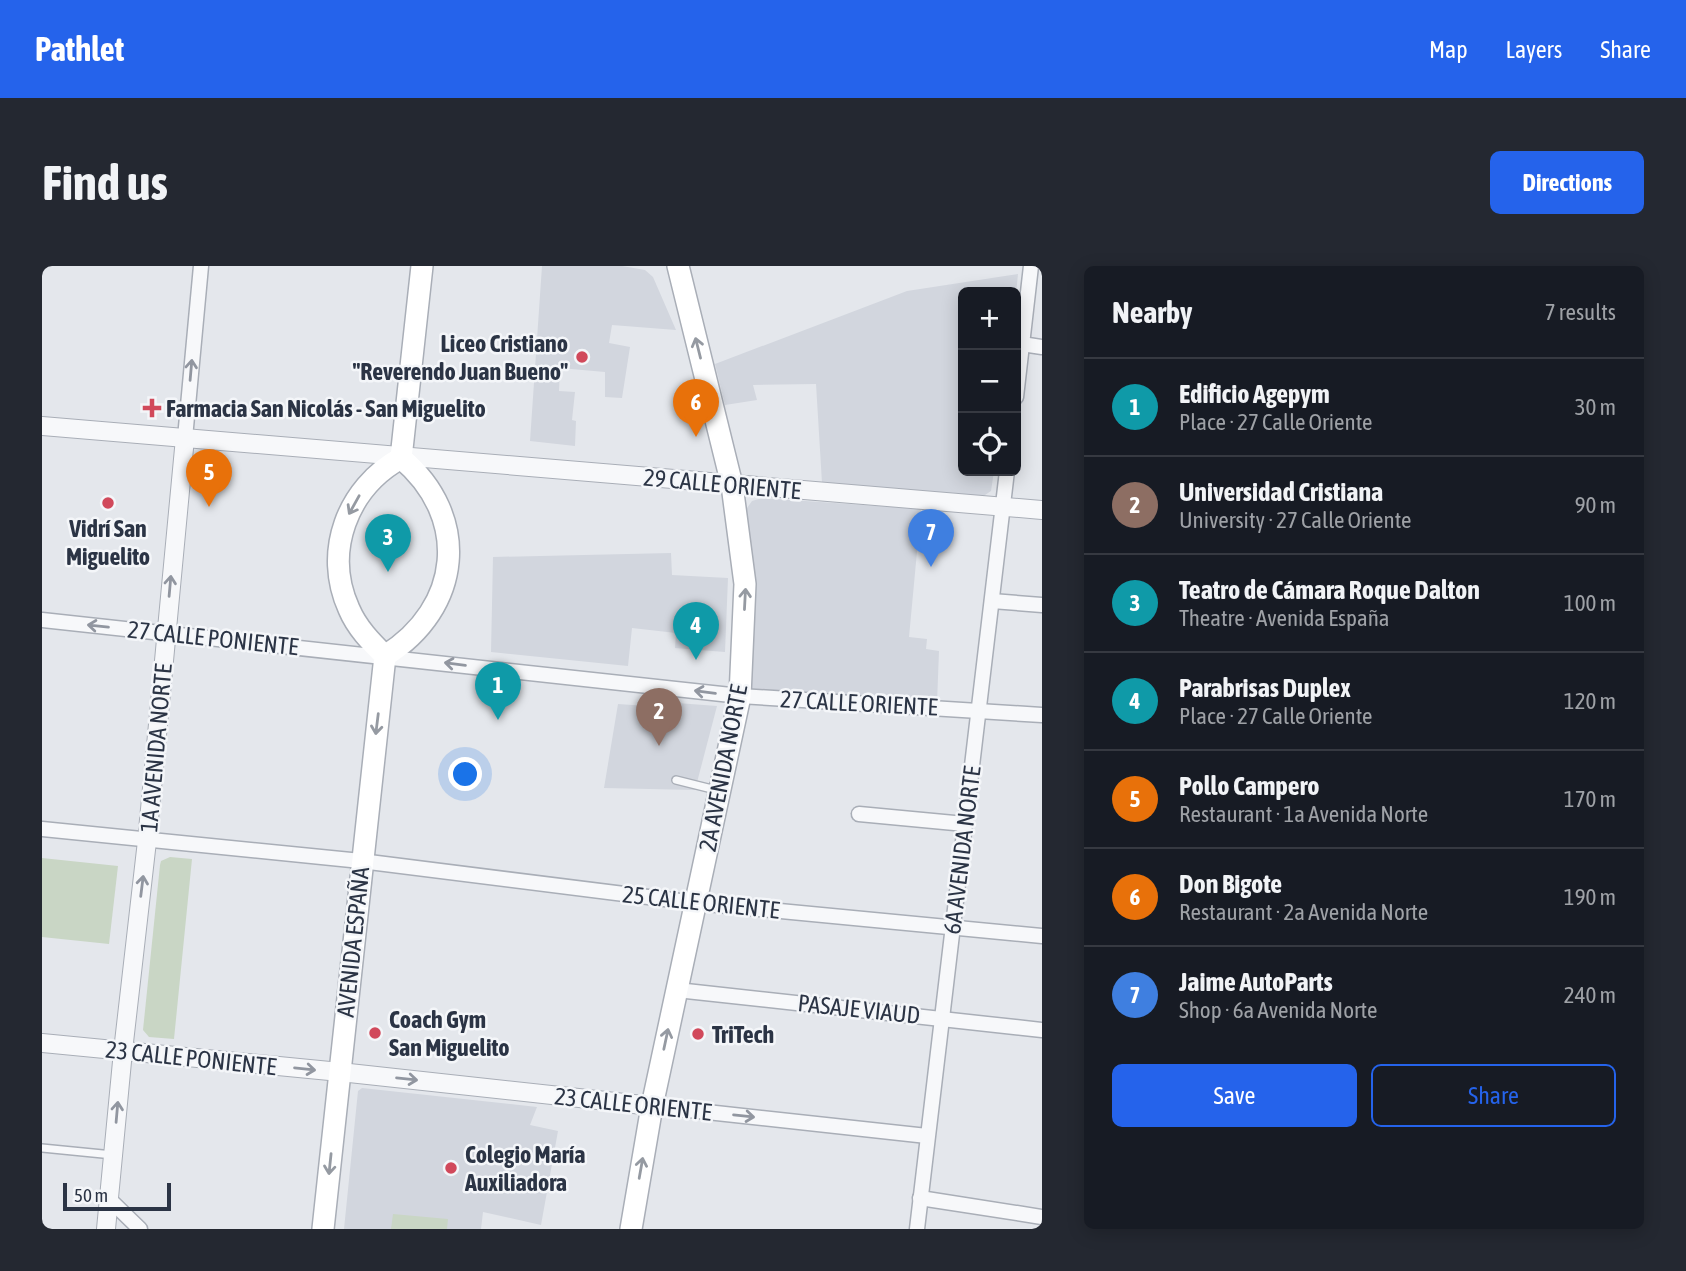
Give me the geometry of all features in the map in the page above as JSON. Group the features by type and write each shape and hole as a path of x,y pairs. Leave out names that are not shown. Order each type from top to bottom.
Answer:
{"main road":[{"path":"401,458 415,470 436,499 448,534 448,561 443,588 426,621 414,635 385,656 359,627 350,611 343,594 338,559 344,523 356,499 373,477 401,458 422,266"},
{"name":"2A AVENIDA NORTE","path":"631,1229 652,1106 740,696 746,584 732,485 678,266"},
{"name":"AVENIDA ESPAÑA","path":"323,1229 385,656"}],"street":[{"name":"1A AVENIDA NORTE","path":"106,1229 147,841 201,266"},
{"path":"1021,353 1031,266"},
{"path":"1022,344 1042,347"},
{"name":"29 CALLE ORIENTE","path":"42,426 1042,510"},
{"name":"6A AVENIDA NORTE","path":"917,1229 1006,476"},
{"path":"992,601 1042,606"},
{"name":"27 CALLE PONIENTE","path":"42,620 385,656"},
{"name":"27 CALLE ORIENTE","path":"385,656 740,696 1042,715"},
{"path":"859,814 965,824"},
{"name":"25 CALLE ORIENTE","path":"42,830 361,861 696,903 1042,936"},
{"name":"PASAJE VIAUD","path":"677,990 1042,1030"},
{"name":"23 CALLE PONIENTE","path":"42,1043 340,1072"},
{"name":"23 CALLE ORIENTE","path":"340,1072 927,1136"},
{"path":"920,1198 1042,1217"},
{"path":"109,1199 140,1229"}],"lane":[{"path":"676,780 720,792"},
{"path":"42,1148 113,1155"}],"shaded area":[{"name":"Liceo Cristiano \"Reverendo Juan Bueno\"","path":"542,266 622,266 645,270 653,277 676,330 612,325 609,343 630,347 622,398 605,397 605,372 560,368 559,391 575,392 572,420 576,421 575,446 530,441"},
{"path":"1018,274 1017,287 958,287 958,476 993,476 991,491 982,497 822,483 816,384 753,385 757,400 725,405 715,364 907,291"},
{"path":"762,498 921,509 909,637 927,639 926,649 939,651 937,703 748,690 747,508 752,501"},
{"path":"671,553 672,575 728,578 725,652 675,648 676,633 632,628 628,666 491,652 493,557"},
{"path":"664,702 717,706 695,790 604,788 618,704 662,707"},
{"name":"Colegio María Auxiliadora","path":"362,1088 537,1107 530,1125 558,1131 541,1225 483,1212 481,1229 344,1229 358,1091"}],"green space":[{"path":"170,857 192,859 174,1039 149,1037 143,1030 160,865 161,861"},
{"path":"42,858 118,866 109,944 42,937"},
{"path":"393,1214 448,1219 447,1229 391,1229"}],"place":[{"name":"Liceo Cristiano \"Reverendo Juan Bueno\"","path":"582,357"},
{"name":"Farmacia San Nicolás - San Miguelito","path":"152,408"},
{"name":"Don Bigote","path":"696,437"},
{"name":"Vidrí San Miguelito","path":"108,503"},
{"name":"Pollo Campero","path":"209,507"},
{"name":"Jaime AutoParts","path":"931,567"},
{"name":"Teatro de Cámara Roque Dalton","path":"388,572"},
{"name":"Parabrisas Duplex","path":"696,660"},
{"name":"Edificio Agepym","path":"498,720"},
{"name":"Universidad Cristiana","path":"659,746"},
{"name":"Coach Gym San Miguelito","path":"375,1033"},
{"name":"TriTech","path":"698,1034"},
{"name":"Colegio María Auxiliadora","path":"451,1168"}]}
